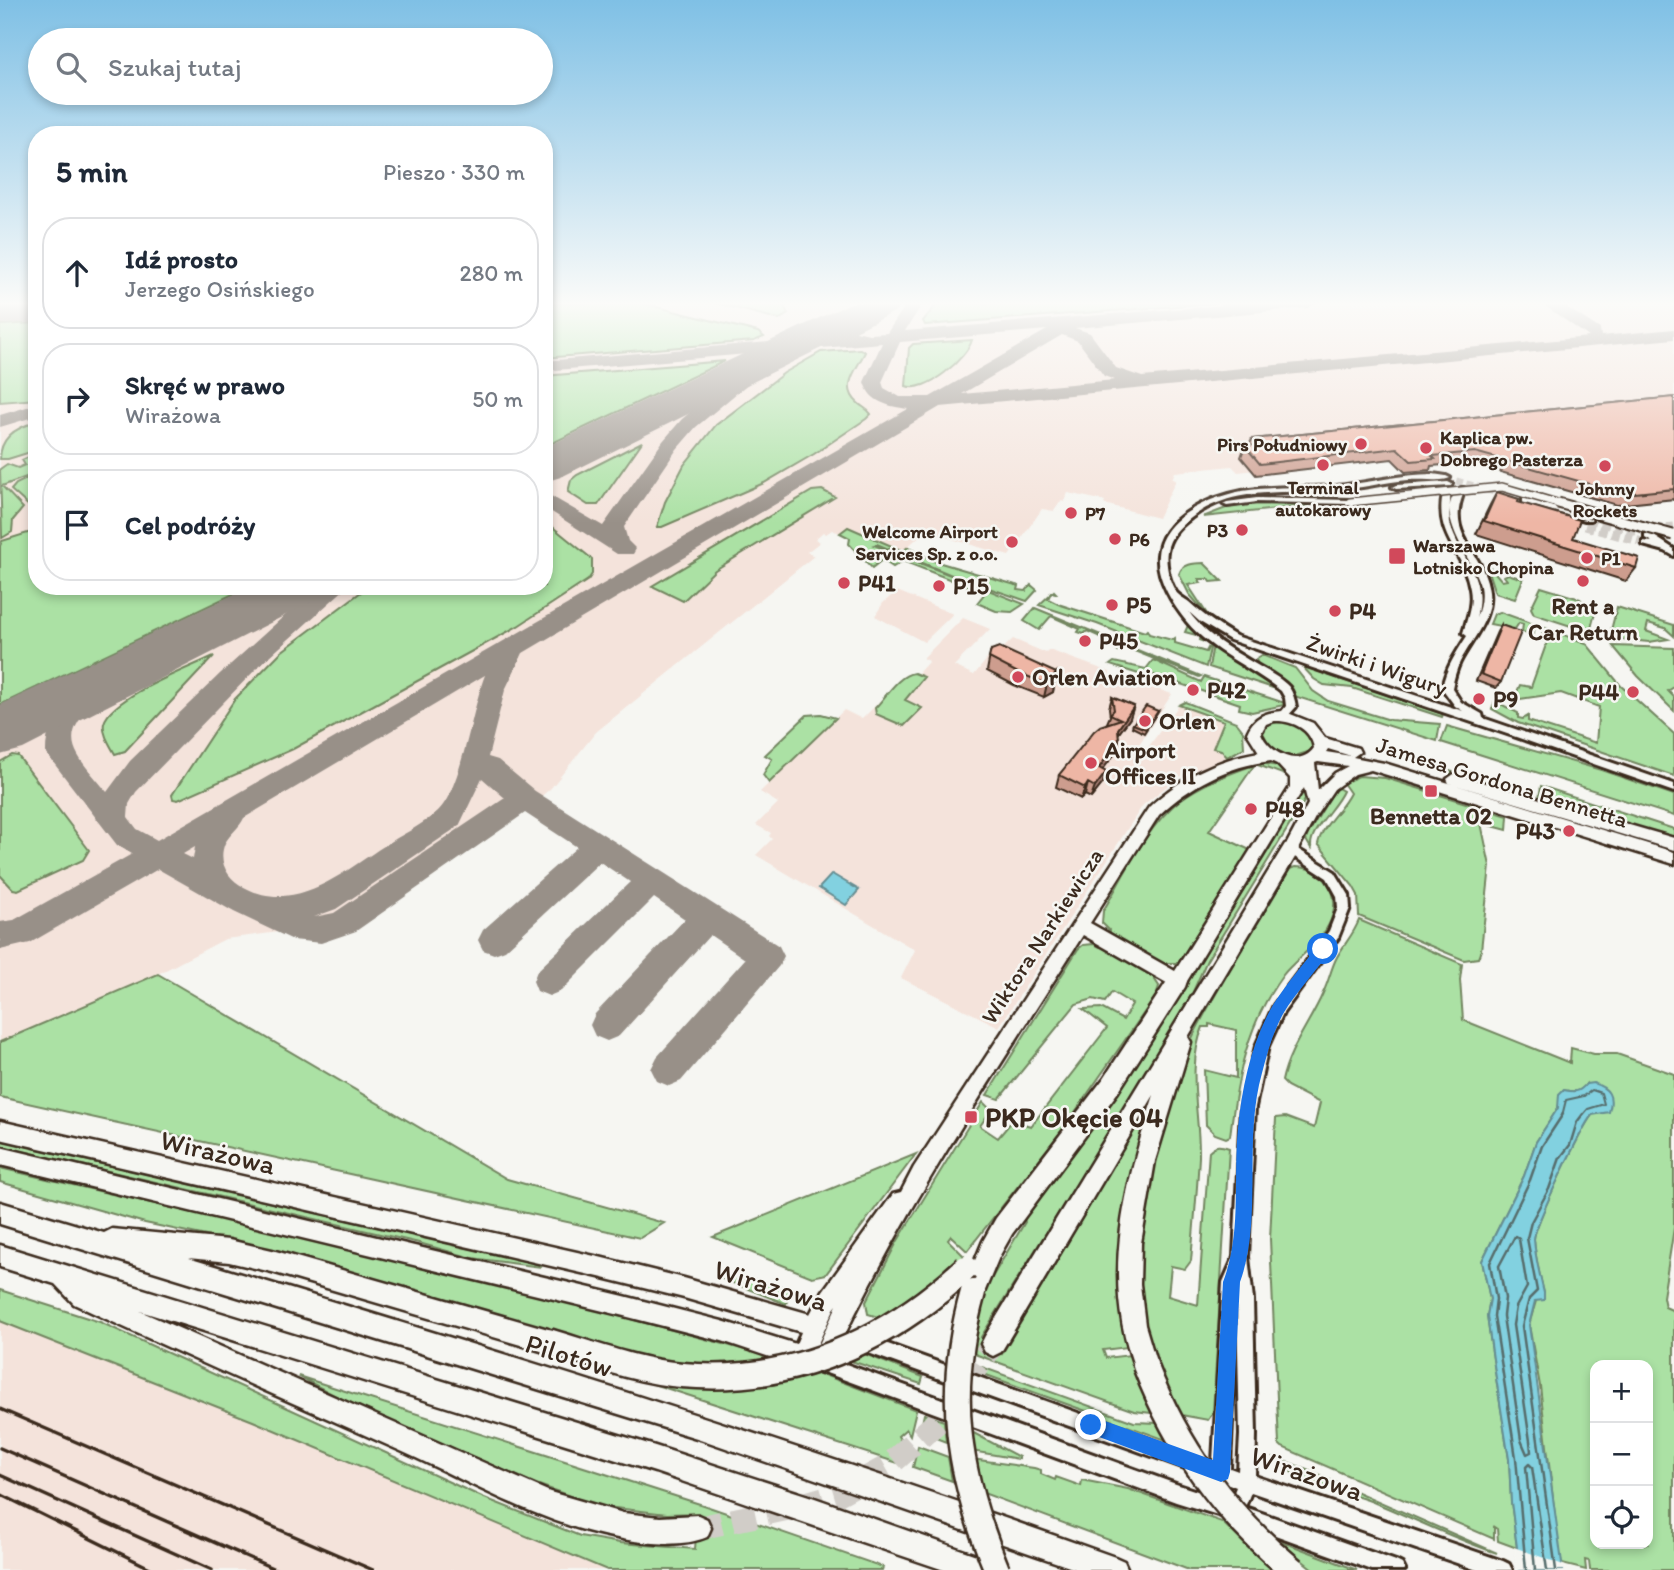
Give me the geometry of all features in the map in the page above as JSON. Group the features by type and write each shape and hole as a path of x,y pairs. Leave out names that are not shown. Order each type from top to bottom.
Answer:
{"highway":[{"path":"993,1343 1157,1067 1187,1026 1291,849"},
{"path":"79,1237 229,1251 251,1256 669,1373 718,1377 764,1373 829,1357 869,1341 923,1306 967,1268 1004,1226 1111,1085 1178,981"},
{"path":"1187,1026 1160,1104 1130,1235 1130,1297 1145,1365 1170,1423 1206,1482 1253,1535 1293,1570"},
{"name":"Pilotów","path":"0,1213 844,1472 1115,1570"},
{"path":"997,1570 970,1501 956,1426 955,1391 958,1350 973,1292 991,1248 1004,1226"},
{"path":"0,1256 655,1459 813,1510 982,1570"},
{"path":"61,1276 82,1296 272,1384 550,1505 631,1529 698,1528"}],"main road":[{"path":"1081,926 1178,981 1297,787 1296,775 1256,740 1255,730 1261,721 1283,716 1307,725 1320,741 1321,749 1312,759 1311,793 1316,807"},
{"name":"Wiktora Narkiewicza","path":"801,1356 824,1329 1154,811 1182,788 1232,763 1251,749 1256,740"},
{"name":"Jamesa Gordona Bennetta","path":"1320,741 1341,750 1384,758 1674,844"},
{"name":"Jamesa Gordona Bennetta","path":"1312,759 1329,757 1384,768 1674,858"},
{"name":"Wiktora Narkiewicza","path":"1232,763 1251,758 1277,758"},
{"path":"1277,758 1312,759"},
{"path":"1291,849 1331,782 1347,770 1359,767 1384,768"},
{"name":"Wirażowa","path":"0,1130 599,1267 684,1288 824,1329"},
{"path":"0,1156 624,1306 722,1331 821,1363"},
{"name":"Wiktora Narkiewicza","path":"821,1363 824,1329"}],"street":[{"name":"Żwirki i Wigury","path":"1448,486 1427,476 1336,488 1261,491 1220,499 1197,510 1172,528 1163,543 1163,565 1175,595 1212,627 1257,647 1674,788"},
{"path":"1399,480 1416,485"},
{"name":"Żwirki i Wigury","path":"1261,491 1330,494 1416,485 1448,486"},
{"path":"1448,486 1443,507 1444,523 1475,590 1466,644"},
{"name":"Żwirki i Wigury","path":"1197,510 1245,501 1350,502 1502,487 1650,537 1670,547"},
{"path":"1461,491 1455,502 1454,518 1486,591 1485,606 1448,681 1451,696 1469,712 1520,734"},
{"path":"1525,504 1549,508 1586,522 1525,504"},
{"name":"Żwirki i Wigury","path":"1650,537 1674,535"},
{"path":"1650,537 1670,547"},
{"path":"1650,537 1670,547"},
{"path":"1175,595 1186,615 1198,628 1279,684 1287,693 1291,707 1283,716"},
{"path":"1249,665 1250,657 1257,647"},
{"path":"1235,1511 1246,1482 1247,1354 1241,1257 1245,1128 1256,1064 1278,1009 1334,934 1345,908 1343,895 1331,875 1291,849"},
{"path":"1235,1511 1221,1472 1231,1282 1241,1257"},
{"name":"Wirażowa","path":"824,1329 1246,1482 1502,1569"},
{"path":"821,1363 1395,1570"}],"shaded area":[{"path":"0,376 28,376 28,595 553,595 553,376 1674,376 1674,499 1617,505 1470,463 1433,466 1419,453 1238,472 1232,466 1175,472 1172,479 1176,480 1158,518 1104,504 1105,501 1068,493 1064,502 1061,501 1054,511 1042,509 1009,556 925,531 903,551 848,527 840,533 832,530 826,534 823,532 815,539 820,542 807,552 814,556 596,732 551,788 511,822 348,923 225,939 158,974 0,1042"},
{"path":"897,591 953,614 924,642 875,616 883,603"},
{"path":"963,618 990,629 954,666 974,675 992,653 998,653 1013,639 1046,653 1049,650 1110,672 1109,677 1131,684 1134,681 1172,694 1136,749 1144,753 1179,705 1224,721 1221,750 1227,757 1179,777 1143,805 999,1027 901,978 915,950 756,855 772,839 769,836 771,833 756,825 778,803 760,792 844,710 862,719 907,674 918,673 929,661 923,658"},
{"path":"0,1321 253,1421 607,1570 0,1570"}],"green space":[{"path":"0,376 28,376 28,400 0,402"},
{"path":"553,376 693,376 553,443"},
{"path":"780,376 852,376 850,391 853,397 871,414 814,454 764,483 657,527 665,502 684,465 716,425"},
{"path":"907,376 940,376 924,385 906,386"},
{"path":"28,425 28,453 0,459 6,439"},
{"path":"642,442 598,505 588,505 568,492 571,480 577,475"},
{"path":"28,457 28,476 2,486 23,508 13,520 12,532 2,538 0,469 7,464 18,468 25,465 22,460"},
{"path":"28,478 28,505 11,490 16,484"},
{"path":"822,490 835,497 715,570 683,601 652,586 812,491"},
{"path":"1252,504 1314,505 1203,517 1226,508"},
{"path":"553,527 592,559 592,574 588,580 518,626 293,749 178,800 173,799 172,795 235,699 281,652 357,595 553,595"},
{"path":"848,527 903,551 908,547 934,561 1019,586 1018,590 1026,591 1031,585 1037,590 1027,601 874,545 1024,604 1012,612 996,611 977,603 985,593 903,561 893,567 882,560 872,568 849,544 850,538 840,533"},
{"path":"28,533 28,595 231,595 0,705 2,541"},
{"path":"1204,563 1222,581 1199,579 1201,583 1188,585 1209,617 1189,594 1179,574 1186,566"},
{"path":"1490,567 1502,581 1507,580 1504,576 1508,574 1523,579 1515,599 1495,593 1487,568"},
{"path":"1541,587 1580,599 1595,613 1591,628 1580,629 1534,614 1531,608"},
{"path":"1050,595 1048,599 1058,604 1145,632 1147,630 1149,634 1172,640 1175,638 1175,643 1206,652 1210,644 1199,640 1200,636 1185,632 1189,623 1211,644 1206,667 1097,624 1039,605"},
{"path":"1617,607 1674,625 1674,636 1665,628 1648,623 1646,631 1668,639 1649,642 1609,638"},
{"path":"1035,608 1201,676 1122,646 1118,651 1115,650 1116,644 1087,631 1084,634 1078,632 1080,629 1051,616 1039,630 1024,621"},
{"path":"1500,612 1536,625 1533,634 1522,632 1523,624 1519,623 1515,629 1490,624 1494,614"},
{"path":"1545,628 1586,643 1621,686 1674,734 1674,776 1518,723 1492,709 1495,701 1518,713 1518,718 1528,716 1528,721 1596,743 1599,707 1561,693 1520,699 1515,696 1520,685 1531,687 1547,642 1540,639"},
{"path":"1213,645 1279,690 1209,667"},
{"path":"1613,646 1674,648 1674,687 1668,691 1674,697 1674,711 1638,676"},
{"path":"1262,655 1295,668 1313,691 1328,701 1390,720 1440,724 1437,741 1294,696 1258,665 1256,659"},
{"path":"214,656 125,751 115,754 104,731 104,723 110,713 135,694"},
{"path":"1153,660 1201,682 1204,677 1285,703 1252,712 1239,709 1240,704 1148,673 1145,676 1110,665 1114,662 1146,669"},
{"path":"1302,666 1443,714 1442,717 1352,688 1324,685"},
{"path":"914,673 924,677 905,700 922,708 904,726 876,714 875,708 893,687"},
{"path":"1185,702 1236,722 1243,731 1244,748 1227,757 1221,750 1213,748 1224,721 1179,705"},
{"path":"821,714 836,718 769,783 763,775 772,759 765,755 807,715"},
{"path":"1280,721 1291,723 1303,730 1313,742 1311,751 1292,757 1271,748 1263,733 1268,725"},
{"path":"1447,726 1601,770 1674,795 1674,816 1441,742"},
{"path":"12,755 18,756 89,850 83,860 18,890 13,889 0,875 0,762"},
{"path":"1256,764 1279,766 1288,776"},
{"path":"1255,765 1209,831 1250,850 1178,963 1160,963 1110,934 1102,923 1103,911 1146,837 1168,811 1199,788"},
{"path":"1446,770 1539,798 1541,786 1674,829 1674,840 1450,774"},
{"path":"1359,776 1385,778 1508,816 1507,830 1481,823 1490,866 1478,958 1464,960 1359,916 1358,895 1353,886 1318,844 1324,830 1350,793 1343,783"},
{"path":"1304,786 1308,793 1305,800 1207,960 1192,994 1159,1052 981,1337 1002,1354 1147,1108 1152,1111 1120,1305 1128,1347 1103,1350 1106,1358 1130,1355 1152,1413 1134,1411 969,1352 988,1284 1025,1222 1024,1218 1113,1099 1143,1054 1280,831"},
{"path":"1336,787 1343,791 1313,836 1312,850 1306,840 1308,834"},
{"path":"1295,867 1312,871 1326,881 1333,895 1333,913 1325,931 1283,975 1261,1012 1240,1072 1230,1136 1226,1138 1215,1134 1206,1125 1204,1070 1236,1078 1236,1030 1209,1024 1209,1027 1203,1027 1195,1058 1199,1157 1191,1261 1185,1269 1171,1266 1168,1296 1198,1305 1209,1151 1218,1146 1229,1148 1213,1413 1208,1420 1176,1414 1159,1375 1148,1339 1140,1268 1148,1197 1189,1044 1290,869"},
{"path":"1359,920 1462,964 1460,980 1463,1020 1570,1063 1571,1048 1594,1054 1617,1054 1674,1074 1674,1228 1663,1297 1665,1307 1674,1311 1674,1570 1590,1570 1589,1561 1585,1560 1586,1570 1562,1564 1558,1542 1540,1386 1529,1325 1536,1301 1544,1293 1534,1239 1559,1177 1592,1115 1586,1084 1576,1091 1563,1090 1558,1108 1536,1142 1524,1176 1482,1261 1490,1299 1487,1316 1509,1459 1517,1548 1498,1541 1497,1529 1494,1527 1494,1539 1279,1444 1270,1239 1276,1118 1285,1117 1314,1128 1320,1103 1282,1081 1285,1069 1318,1004 1335,961"},
{"path":"1094,944 1100,947 1103,944 1151,974 1159,986 1157,994 1066,1125 967,1251 951,1236 948,1240 964,1256 936,1282 885,1319 868,1314 866,1302 897,1242 983,1102 991,1110 980,1126 998,1138 1012,1121 1031,1126 1107,1028 1083,1009 1101,1008 1123,1020 1132,1004 1112,992 1105,1002 1093,999 1076,1004 999,1099 987,1095 1078,949 1083,945"},
{"path":"158,974 507,1179 664,1223 640,1238 0,1097 0,1042"},
{"path":"0,1140 542,1265 472,1258 419,1243 0,1146"},
{"path":"916,1154 826,1274 812,1277 713,1237"},
{"path":"0,1168 483,1281 770,1357 771,1360 704,1365 644,1357 286,1253 145,1223 0,1182"},
{"path":"717,1270 791,1289 786,1304 715,1276"},
{"path":"0,1290 100,1322 482,1497 580,1536 620,1543 695,1549 698,1513 667,1514 598,1506 536,1484 351,1404 298,1376 703,1505 883,1567 882,1570 607,1570 253,1421 0,1321"},
{"path":"862,1353 923,1377 921,1384 848,1360"},
{"path":"968,1362 1134,1422 1158,1423 1166,1440 967,1368"},
{"path":"819,1373 916,1410 910,1435 906,1429 898,1436 907,1452 904,1465 650,1383 702,1387 772,1385"},
{"path":"924,1414 944,1421 946,1442 920,1432"},
{"path":"968,1430 1019,1457 1019,1459 971,1451"},
{"path":"918,1446 948,1457 952,1481 913,1467"},
{"path":"972,1459 1034,1468 1055,1480 1056,1477 1081,1486 1082,1480 1128,1489 1222,1522 1272,1570 1189,1570 978,1491"},
{"path":"1275,1459 1293,1464 1497,1553 1373,1502 1296,1475"},
{"path":"1275,1539 1357,1570 1314,1570"}],"water":[{"path":"832,874 859,890 846,905 819,888"},
{"path":"1593,1083 1609,1093 1609,1112 1592,1115 1587,1123 1550,1197 1534,1239 1544,1300 1535,1301 1529,1325 1563,1570 1520,1570 1511,1502 1509,1459 1487,1316 1490,1299 1482,1261 1524,1176 1536,1142 1558,1108 1559,1094 1563,1090 1576,1091"}],"pier":[{"path":"1514,1547 1566,1566 1567,1570 1516,1570"}],"building":[{"path":"1674,397 1674,489 1625,494 1475,452 1411,461 1397,448 1260,464 1245,446 1256,445 1252,439"},
{"path":"1497,492 1519,499 1518,502 1580,520 1573,538 1639,558 1636,568 1484,521"},
{"path":"1501,625 1521,632 1501,682 1481,674"},
{"path":"999,647 1056,673 1056,679 1047,684 989,658 991,650"},
{"path":"1112,697 1134,706 1118,729 1119,740 1099,768 1106,772 1095,787 1088,783 1085,788 1059,775 1094,731 1100,726 1121,719 1110,714 1114,710"},
{"name":"Orlen","path":"1146,706 1158,711 1146,729 1133,724"}],"taxiway":[{"path":"618,545 613,527 670,445 689,423 746,376"},
{"path":"876,376 873,382 878,393 893,401 912,404 935,402"},
{"path":"935,402 979,376"},
{"path":"1122,376 1141,383"},
{"path":"1141,383 1214,376"},
{"path":"935,402 1141,383"},
{"path":"158,854 935,402"},
{"path":"0,421 28,413"},
{"path":"553,465 558,461"},
{"path":"553,504 618,545"},
{"path":"618,545 625,549"},
{"path":"114,821 116,801 120,793 140,769 250,660 326,595"},
{"path":"158,854 245,903 265,909 285,909 325,900 449,818 469,778 492,690 512,651"},
{"path":"109,679 73,710 62,729 59,741 60,753 114,821"},
{"path":"488,767 525,799"},
{"path":"261,910 302,930 332,927 345,922 525,799"},
{"path":"525,799 598,846"},
{"path":"223,890 210,871 208,853 215,835 230,818"},
{"path":"114,821 127,837 158,854"},
{"path":"494,940 598,846"},
{"path":"598,846 768,956 669,1069"},
{"path":"0,936 19,933 158,854"},
{"path":"549,981 651,881"},
{"path":"607,1025 707,917"}],"runway":[{"path":"553,463 731,376"},
{"path":"0,732 281,595"}],"tunnel":[{"path":"1446,478 1526,501"},
{"path":"1588,518 1634,531 1674,527"},
{"path":"1585,526 1646,543"},
{"path":"698,1528 795,1507 838,1494 887,1467 943,1417 993,1344"}],"railway":[{"path":"0,1409 373,1570"},
{"path":"0,1448 277,1570"},
{"path":"0,1475 212,1570"},
{"path":"0,1494 154,1570"}],"place":[{"name":"Pirs Południowy","path":"1361,444"},
{"name":"Kaplica pw. Dobrego Pasterza","path":"1426,448"},
{"name":"Terminal autokarowy","path":"1323,465"},
{"name":"Johnny Rockets","path":"1605,466"},
{"name":"P7","path":"1071,513"},
{"name":"P3","path":"1242,530"},
{"name":"P6","path":"1115,539"},
{"name":"Welcome Airport Services Sp. z o.o.","path":"1012,542"},
{"name":"Warszawa Lotnisko Chopina","path":"1397,556"},
{"name":"P1","path":"1587,558"},
{"name":"Rent a Car Return","path":"1583,581"},
{"name":"P41","path":"844,583"},
{"name":"P15","path":"939,586"},
{"name":"P5","path":"1112,605"},
{"name":"P4","path":"1335,611"},
{"name":"P45","path":"1085,641"},
{"name":"Orlen Aviation","path":"1018,677"},
{"name":"P42","path":"1193,690"},
{"name":"P44","path":"1633,692"},
{"name":"P9","path":"1479,699"},
{"name":"Orlen","path":"1145,721"},
{"name":"Airport Offices II","path":"1091,763"},
{"name":"Bennetta 02","path":"1431,791"},
{"name":"P48","path":"1251,809"},
{"name":"P43","path":"1569,831"},
{"name":"PKP Okęcie 04","path":"971,1117"}],"route":[{"path":"1091,1425 1221,1472 1231,1282 1241,1257 1245,1128 1251,1087 1262,1046 1278,1009 1323,949"}]}
